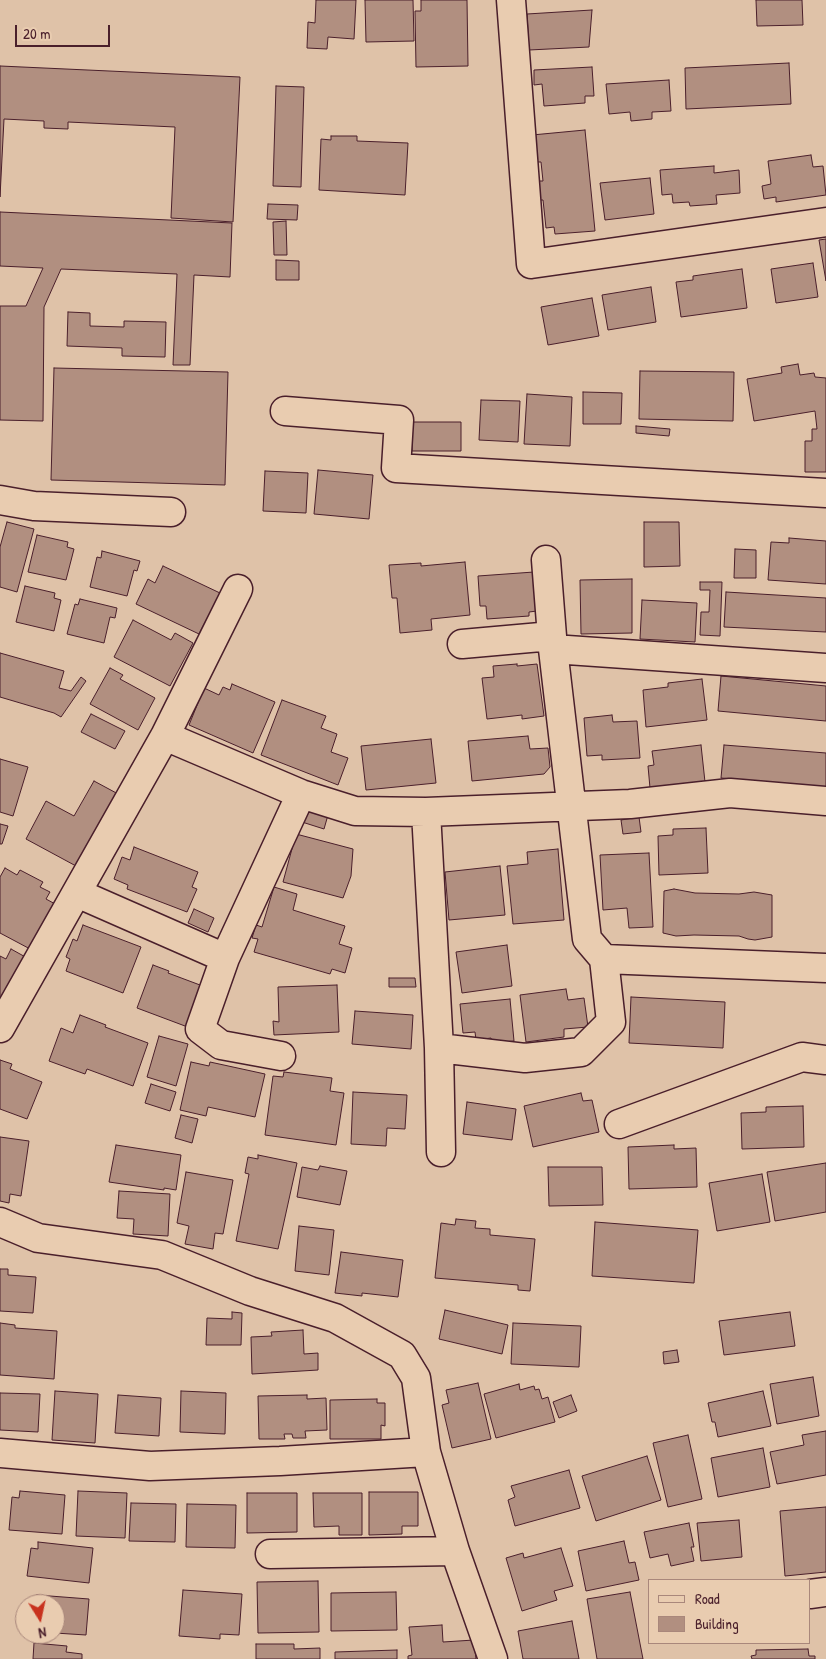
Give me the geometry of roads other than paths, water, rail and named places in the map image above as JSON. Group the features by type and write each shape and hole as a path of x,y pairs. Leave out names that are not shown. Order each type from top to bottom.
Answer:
{"street":[{"path":"511,0 531,264 826,222"},
{"path":"285,411 399,420 396,468 826,492"},
{"path":"0,500 34,506 172,512"},
{"path":"439,1048 525,1058 581,1052 611,1022 604,959 587,939 552,642 546,560"},
{"path":"0,1028 165,736 238,588"},
{"path":"462,644 552,642 826,668"},
{"path":"165,736 301,794 355,811 426,812 630,804 730,794 826,801"},
{"path":"281,1056 221,1045 200,1029 225,958 301,794"},
{"path":"426,812 439,1048 440,1152"},
{"path":"77,894 225,958"},
{"path":"604,959 826,968"},
{"path":"620,1124 802,1057 826,1060"},
{"path":"0,1222 38,1238 162,1255 250,1291 335,1318 402,1355 416,1378 426,1452 455,1551 493,1659"},
{"path":"0,1453 150,1466 280,1461 426,1452"},
{"path":"270,1554 455,1551"},
{"path":"811,1594 826,1592"}]}
